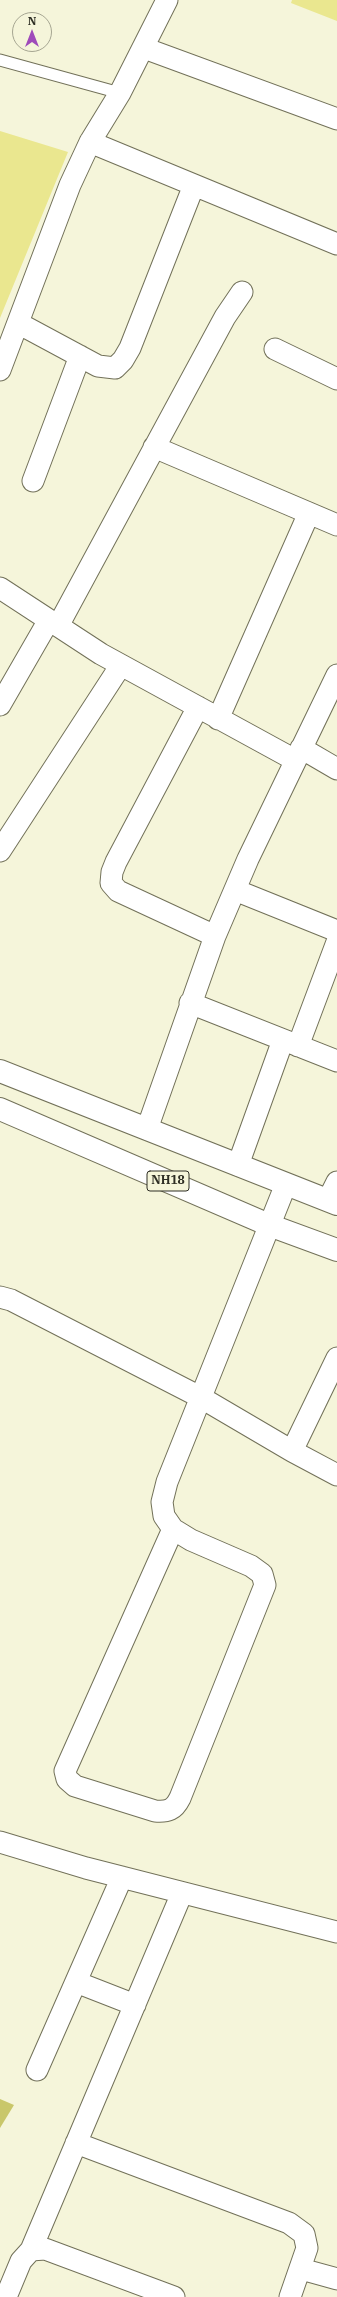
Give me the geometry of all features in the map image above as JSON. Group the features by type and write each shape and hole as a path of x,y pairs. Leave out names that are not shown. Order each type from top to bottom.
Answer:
{"highway":[{"path":"0,1071 286,1184 334,1195"},
{"name":"NH18","path":"0,1109 269,1225 337,1250"}],"street":[{"path":"0,370 70,184 90,142 120,93 144,48 167,0"},
{"path":"144,48 337,119"},
{"path":"90,142 337,244"},
{"path":"18,323 98,366 115,368 123,360 194,185"},
{"path":"0,705 54,623 154,447 225,317 242,292"},
{"path":"275,349 337,379"},
{"path":"33,481 80,356"},
{"path":"154,447 337,524"},
{"path":"218,718 309,512"},
{"path":"0,588 121,665 218,718 337,770"},
{"path":"1,846 121,665"},
{"path":"147,1129 215,936 298,754 337,675"},
{"path":"198,707 116,862 112,872 111,883 118,891 215,936"},
{"path":"235,890 337,931"},
{"path":"238,1165 290,1043 337,942"},
{"path":"190,1004 337,1061"},
{"path":"173,1529 65,1771 66,1779 75,1786 155,1811 166,1812 176,1807 180,1798 265,1585 262,1574 251,1566 191,1540 173,1529 164,1516 162,1502 166,1482 286,1184"},
{"path":"0,1297 11,1300 200,1397 292,1451 337,1474"},
{"path":"292,1451 337,1358"},
{"path":"0,1842 122,1877 337,1932"},
{"path":"37,2070 122,1877"},
{"path":"6,2297 21,2261 31,2250 182,1893"},
{"path":"76,1982 135,2005"},
{"path":"76,2143 289,2223 304,2234 307,2248 301,2269 290,2297"},
{"path":"31,2250 45,2249 61,2254 130,2289 174,2297"},
{"path":"301,2269 337,2279"}],"lane":[{"path":"0,60 120,93"}],"shaded area":[{"path":"292,0 337,0 337,21 291,3"},
{"path":"0,131 68,152 0,318"},
{"path":"0,2099 14,2105 0,2128"}]}
